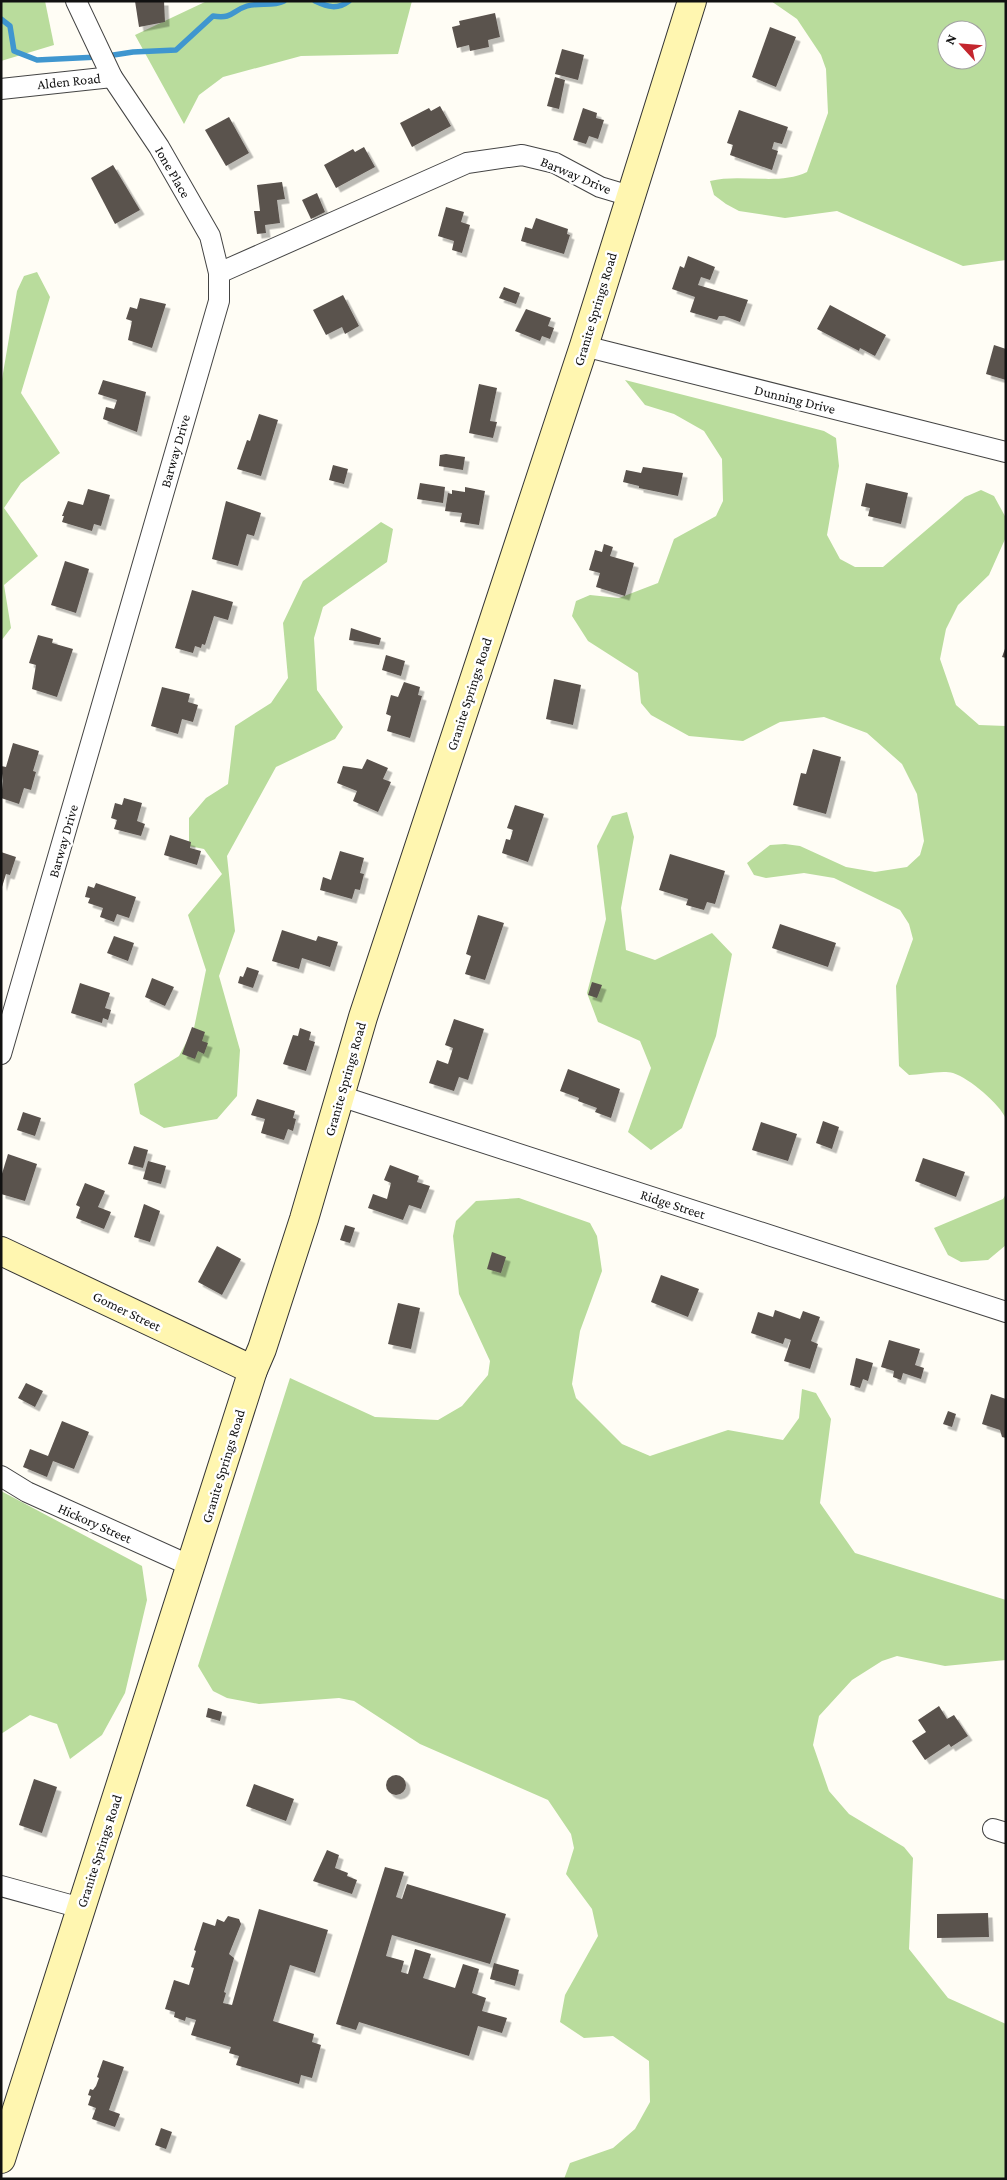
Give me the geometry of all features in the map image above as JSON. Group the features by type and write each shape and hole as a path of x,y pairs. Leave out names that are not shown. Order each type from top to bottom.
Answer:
{"street":[{"name":"Alden Road","path":"1,89 112,77 92,39 76,1"},
{"name":"Granite Springs Road","path":"1,2159 253,1370 262,1349 304,1219 366,1007 584,346 692,1"},
{"name":"Ione Place","path":"112,77 159,147 210,236 219,274"},
{"name":"Barway Drive","path":"1,1054 219,301 219,274 466,163 490,158 522,155 538,159 555,164 600,187 630,196"},
{"name":"Dunning Drive","path":"584,346 1006,452"},
{"name":"Ridge Street","path":"340,1096 1006,1312"},
{"name":"Gomer Street","path":"1,1251 253,1370"},
{"name":"Hickory Street","path":"1,1476 27,1492 191,1566"},
{"path":"1,1886 81,1908"}],"green space":[{"path":"1,1 45,1 54,45 1,61"},
{"path":"207,1 412,1 398,54 301,56 223,77 199,95 184,124 135,35"},
{"path":"771,1 1006,1 1006,260 963,266 837,211 785,218 739,211 714,195 710,181 734,178 784,178 807,172 828,113 826,69 821,55 797,19"},
{"path":"37,272 50,297 21,393 60,453 21,483 4,508 38,556 4,585 11,628 1,641 1,385 17,291 24,276"},
{"path":"625,380 824,431 836,438 839,466 827,535 840,559 855,567 883,567 965,497 981,490 994,496 1006,518 1006,537 989,575 958,605 946,629 940,659 956,705 979,725 1006,726 1006,1119 991,1099 960,1076 943,1072 909,1075 899,1066 896,986 913,939 909,924 900,910 834,878 804,873 766,878 754,875 747,863 770,845 785,844 800,846 846,867 875,872 907,867 920,855 924,841 917,794 902,764 867,733 824,717 780,722 743,741 689,736 651,715 641,703 638,673 588,641 572,616 576,601 590,595 619,598 658,583 674,539 716,516 723,501 722,459 704,431 674,414 645,405"},
{"path":"381,522 393,529 387,562 323,607 314,638 317,690 343,727 335,739 276,767 227,856 235,931 219,976 240,1050 237,1096 217,1119 164,1128 140,1114 134,1084 179,1056 194,1028 206,970 188,915 222,874 204,849 189,846 189,818 206,798 228,784 235,726 271,703 288,678 283,623 303,581"},
{"path":"627,812 634,837 621,908 626,950 655,960 712,933 732,954 716,1036 682,1128 651,1150 628,1132 651,1068 640,1041 598,1022 587,993 606,919 597,846 612,816"},
{"path":"1006,1194 1006,1245 988,1260 961,1262 948,1255 934,1228 1003,1199"},
{"path":"519,1198 590,1223 597,1236 602,1271 580,1331 572,1384 576,1398 622,1444 650,1456 728,1430 783,1440 799,1418 802,1389 816,1393 831,1419 820,1503 855,1553 1006,1600 1006,1660 945,1666 897,1656 882,1661 852,1680 819,1716 813,1745 829,1791 849,1814 904,1847 913,1858 909,1949 948,1998 1006,2024 1006,2179 564,2179 570,2163 613,2148 635,2129 650,2102 649,2061 613,2036 584,2038 560,2022 565,1995 598,1936 592,1909 566,1874 574,1848 571,1834 548,1800 420,1744 354,1701 339,1698 259,1704 227,1698 213,1691 198,1666 290,1378 375,1417 438,1420 462,1406 488,1375 490,1361 459,1294 453,1236 456,1221 476,1201"},
{"path":"1,1491 142,1566 147,1600 125,1693 102,1735 70,1759 57,1724 30,1715 1,1734"}],"building":[{"path":"135,1 164,1 165,22 139,27"},
{"path":"495,13 500,37 488,40 489,47 470,51 469,45 457,48 452,27 460,25 459,21"},
{"path":"770,27 796,37 776,87 752,77"},
{"path":"562,49 584,55 578,80 555,74"},
{"path":"555,77 565,80 559,109 547,106"},
{"path":"440,106 451,126 412,147 400,123 429,108 431,111"},
{"path":"583,108 597,113 596,118 604,120 598,139 589,136 586,144 573,140"},
{"path":"739,110 788,127 782,144 774,142 772,149 778,151 772,170 730,155 733,145 727,143"},
{"path":"229,117 249,153 226,166 205,130"},
{"path":"364,147 375,167 336,188 324,165 353,149 355,152"},
{"path":"113,165 140,210 115,224 91,178"},
{"path":"282,182 285,199 277,200 280,223 265,225 266,233 257,234 254,211 260,211 257,185"},
{"path":"317,193 325,212 311,219 302,200"},
{"path":"446,207 464,212 461,222 470,225 462,253 452,250 454,241 438,236"},
{"path":"536,218 568,229 567,234 570,235 564,254 521,241 525,227 532,229"},
{"path":"688,256 715,267 710,280 701,277 698,285 748,300 740,322 724,316 719,316 717,320 690,312 695,297 672,289 680,266 684,268"},
{"path":"504,287 520,293 516,304 499,298"},
{"path":"343,295 359,326 345,334 342,327 326,335 313,310"},
{"path":"140,298 166,304 152,348 128,340 132,321 126,319 130,307 137,309"},
{"path":"830,305 886,335 875,356 860,348 859,351 817,329"},
{"path":"526,309 551,318 548,326 554,328 550,339 542,336 540,341 515,331"},
{"path":"994,345 1006,349 1006,380 986,374"},
{"path":"103,380 146,392 137,432 103,419 106,407 114,409 117,400 98,394"},
{"path":"479,384 497,388 490,421 497,422 493,438 469,433"},
{"path":"259,414 278,420 261,476 237,469 247,440 250,441"},
{"path":"440,455 465,457 463,470 439,466"},
{"path":"333,465 348,469 344,484 329,480"},
{"path":"643,467 683,473 678,496 639,488 639,486 623,482 626,470 641,473"},
{"path":"420,483 445,487 443,503 417,499"},
{"path":"866,483 908,493 901,524 868,516 870,508 861,506"},
{"path":"465,487 485,491 479,525 460,522 462,513 445,511 448,493 452,494 452,490 465,492"},
{"path":"88,489 110,495 101,526 94,524 92,531 62,522 64,516 62,516 68,501 83,505"},
{"path":"226,501 261,513 254,536 247,534 238,566 212,559"},
{"path":"604,544 613,547 610,556 634,563 625,596 596,587 600,573 589,570 595,550 602,552"},
{"path":"65,561 89,569 76,613 51,605"},
{"path":"192,590 233,602 228,620 214,616 205,645 202,644 201,648 195,646 193,653 175,648"},
{"path":"351,628 381,638 379,645 349,640"},
{"path":"38,635 53,639 52,643 73,649 57,697 32,689 36,665 29,663"},
{"path":"1006,646 1006,658 1002,657"},
{"path":"386,655 405,661 401,676 382,670"},
{"path":"554,679 581,685 573,725 546,719"},
{"path":"404,682 420,687 418,695 422,696 410,738 387,731 391,716 386,714 391,695 398,697"},
{"path":"162,687 190,694 188,702 198,705 193,722 182,719 178,734 151,726"},
{"path":"13,743 39,751 33,771 36,772 31,790 24,788 19,804 1,798 3,781 1,766 6,767"},
{"path":"813,749 841,757 826,814 793,805 801,773 806,774"},
{"path":"367,759 388,768 383,779 391,782 378,812 353,801 357,791 337,783 343,766 362,769"},
{"path":"124,798 142,803 137,821 145,824 141,836 114,829 117,820 111,818 115,803 122,805"},
{"path":"515,805 544,814 528,862 502,853 506,839 510,840 513,830 507,828"},
{"path":"170,835 191,842 190,848 201,851 197,865 164,855"},
{"path":"340,851 364,858 360,873 364,874 360,890 355,889 352,899 320,890 323,877 331,880"},
{"path":"1,852 16,857 10,875 6,874 2,887"},
{"path":"670,854 725,871 715,904 707,902 704,910 686,905 688,899 659,890"},
{"path":"96,883 136,897 129,918 117,914 114,922 100,917 103,908 88,903 90,898 85,897 88,886 94,888"},
{"path":"478,915 504,923 485,980 465,974 471,956 466,954"},
{"path":"780,924 836,943 828,967 772,948"},
{"path":"282,930 316,941 318,936 338,942 330,967 302,958 299,969 272,961"},
{"path":"114,936 134,943 128,961 107,953"},
{"path":"247,967 259,971 253,988 238,983 240,976 243,977"},
{"path":"152,978 174,987 165,1006 145,997"},
{"path":"592,982 602,985 597,998 588,995"},
{"path":"80,983 110,993 105,1008 111,1010 108,1020 103,1018 102,1023 71,1013"},
{"path":"454,1019 484,1029 468,1080 459,1077 454,1091 429,1083 437,1060 448,1064 453,1048 445,1045"},
{"path":"192,1027 205,1032 202,1041 208,1043 204,1054 198,1051 195,1059 182,1054"},
{"path":"300,1028 311,1032 309,1040 315,1042 306,1071 283,1064 293,1035 298,1036"},
{"path":"568,1069 620,1089 611,1118 595,1112 597,1108 578,1101 579,1098 560,1091"},
{"path":"257,1099 295,1111 293,1118 296,1119 293,1131 288,1129 284,1140 261,1133 265,1119 251,1115"},
{"path":"23,1112 41,1118 35,1136 17,1130"},
{"path":"823,1121 839,1127 832,1149 816,1143"},
{"path":"761,1122 797,1134 788,1161 752,1150"},
{"path":"134,1146 148,1150 143,1168 128,1164"},
{"path":"8,1154 37,1164 25,1201 1,1194 1,1177"},
{"path":"923,1158 965,1172 956,1197 915,1181"},
{"path":"148,1161 166,1166 161,1184 143,1179"},
{"path":"390,1165 419,1176 417,1182 430,1186 421,1209 409,1205 403,1220 368,1208 373,1194 387,1199 391,1183 384,1180"},
{"path":"85,1183 105,1191 98,1207 111,1212 104,1229 76,1218 80,1207 76,1205"},
{"path":"144,1204 160,1211 150,1242 134,1237"},
{"path":"345,1225 355,1228 350,1243 340,1240"},
{"path":"217,1246 241,1259 222,1295 198,1282"},
{"path":"492,1252 506,1257 501,1273 487,1269"},
{"path":"661,1275 699,1289 688,1317 651,1302"},
{"path":"398,1303 420,1308 411,1349 388,1344"},
{"path":"775,1310 800,1319 803,1311 820,1317 811,1341 818,1344 810,1369 784,1361 791,1340 785,1338 783,1344 751,1333 758,1312 773,1317"},
{"path":"889,1340 920,1349 915,1365 924,1368 921,1379 903,1373 901,1380 893,1377 894,1371 881,1367"},
{"path":"856,1358 873,1363 868,1381 863,1379 860,1388 850,1385"},
{"path":"26,1383 43,1391 35,1407 18,1398"},
{"path":"991,1394 1006,1399 1006,1438 1002,1437 1000,1430 982,1424"},
{"path":"948,1411 956,1414 952,1427 943,1424"},
{"path":"62,1421 89,1432 74,1469 53,1461 47,1477 23,1467 30,1449 48,1456"},
{"path":"939,1706 947,1719 954,1715 968,1736 951,1747 949,1744 925,1760 912,1741 926,1732 918,1720"},
{"path":"208,1708 222,1712 220,1721 206,1717"},
{"path":"396,1775 403,1778 406,1785 403,1792 396,1795 389,1792 386,1785 389,1778"},
{"path":"34,1779 57,1787 42,1833 19,1825"},
{"path":"254,1784 294,1799 286,1821 246,1806"},
{"path":"327,1850 339,1855 335,1868 348,1873 347,1876 357,1880 352,1894 313,1881"},
{"path":"385,1867 404,1872 396,1897 402,1899 407,1884 506,1914 490,1964 392,1935 386,1956 404,1961 401,1972 408,1974 415,1949 431,1954 423,1978 455,1988 463,1964 479,1969 472,1993 486,1998 482,2011 507,2018 502,2033 478,2026 469,2056 359,2022 356,2030 336,2024"},
{"path":"259,1909 328,1930 315,1973 290,1965 273,2021 314,2034 312,2042 321,2045 312,2078 301,2075 299,2084 236,2065 239,2056 229,2053 231,2047 191,2035 196,2020 186,2017 185,2021 174,2017 175,2012 165,2009 174,1980 189,1985 194,1968 191,1967 196,1951 194,1950 203,1922 215,1926 217,1919 224,1922 228,1916 239,1919 241,1924 229,1954 234,1958 224,1992 226,1993 223,2003 232,2005"},
{"path":"988,1913 989,1937 937,1938 937,1914"},
{"path":"494,1963 519,1970 515,1986 490,1979"},
{"path":"103,2060 124,2067 109,2110 120,2114 115,2127 92,2119 96,2108 88,2105 91,2096 88,2095 90,2089 93,2090 96,2086"},
{"path":"161,2128 172,2132 166,2149 155,2145"}],"waterway":[{"path":"107,56 133,52 176,50 213,16 229,15 247,6 275,4 284,1"},
{"path":"315,1 332,7 340,6 349,1"},
{"path":"1,19 10,26 14,51 37,60 98,57"}]}
